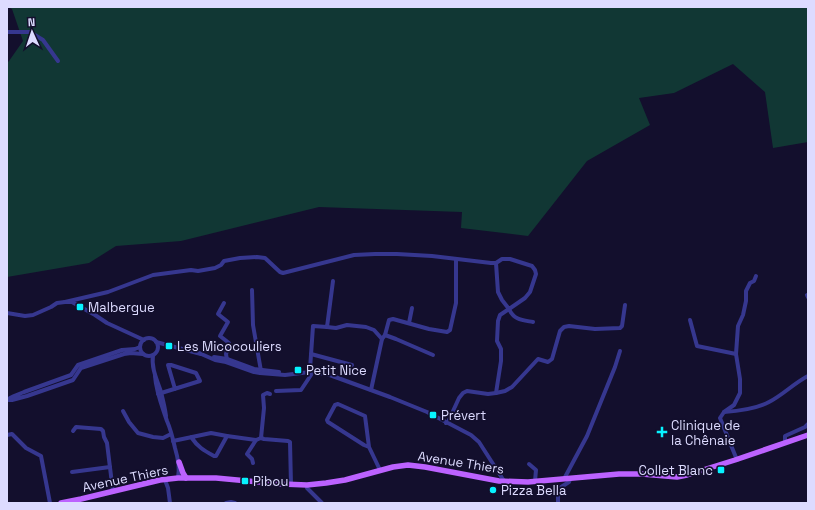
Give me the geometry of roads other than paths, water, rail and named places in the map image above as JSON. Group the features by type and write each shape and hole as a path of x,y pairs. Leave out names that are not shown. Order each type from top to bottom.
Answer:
{"main road":[{"name":"Avenue Thiers","path":"61,503 178,478 216,478 291,485 307,485 344,480 393,466 408,465 504,481 534,482 619,474 677,476 687,475 737,460 808,435"},
{"path":"178,462 186,478"}],"street":[{"path":"7,32 30,32 44,40 58,61"},
{"path":"7,313 25,316 33,315 57,303 108,292 153,275 215,268 224,261 257,256 265,258 283,273 354,255 397,254 446,257 496,263 502,259 510,259 532,266 536,274 530,292 525,298 500,315 498,321 497,341 501,349 501,361 496,394"},
{"path":"371,389 382,339 385,335 389,320 393,319 429,329 447,332 450,330 456,303 456,259"},
{"path":"496,263 498,292 502,300 516,319 533,322"},
{"path":"737,460 720,418 724,412 734,405 740,393 740,379 736,354 738,326 743,315 746,301 746,291 756,276"},
{"path":"327,327 333,281"},
{"path":"252,290 254,325 260,372"},
{"path":"65,302 72,302 107,323 144,340"},
{"path":"224,303 218,316 228,322 220,336 229,344 226,354 227,361"},
{"path":"446,423 448,422 459,398 467,390 488,394 496,394 505,391 512,387 538,359 548,362 552,358 560,331 564,327 595,329 620,328 622,326 625,305"},
{"path":"409,323 412,308"},
{"path":"690,320 697,346 736,354"},
{"path":"276,391 301,390 311,376 310,370 313,326 336,328 347,325 366,327 374,330 382,339"},
{"path":"385,335 433,355"},
{"path":"138,337 140,350 152,362"},
{"path":"153,355 131,353 124,354 81,368 73,380 27,396 9,400 14,396 71,375 78,365 122,350 135,349 144,340 150,338 156,342 199,353 215,360 227,361 254,372 285,375 310,370 327,374 371,389 427,412 472,435 479,442 504,481"},
{"path":"156,342 158,348"},
{"path":"167,345 158,348 153,355 152,362 159,393 166,411 178,462 178,478"},
{"path":"558,503 558,489 569,482 567,479 588,436 620,351"},
{"path":"311,354 352,365"},
{"path":"159,393 175,389 200,381 196,373 168,365 175,389"},
{"path":"724,412 745,410 768,403 808,376"},
{"path":"261,438 264,408 263,395 266,393 270,394"},
{"path":"368,447 328,422 327,420 335,405 338,404 365,416 368,447 380,470"},
{"path":"123,411 129,422 138,433 163,438 171,434"},
{"path":"784,443 785,436 805,427 808,424"},
{"path":"73,431 76,427 101,429 103,431 107,443 113,492"},
{"path":"173,441 211,433 256,440 261,438 264,440 288,441 290,442 291,485"},
{"path":"7,435 12,434 26,448 41,456 50,503"},
{"path":"191,437 200,448 216,456 227,436"},
{"path":"253,463 252,459 247,454 256,440"},
{"path":"528,464 536,470 534,482"},
{"path":"494,466 495,472"},
{"path":"72,472 110,467"},
{"path":"165,480 168,488 170,503"},
{"path":"307,485 307,488 322,503"},
{"path":"226,503 235,503"}],"place":[{"name":"Malbergue","path":"80,307"},
{"name":"Les Micocouliers","path":"169,346"},
{"name":"Petit Nice","path":"298,370"},
{"name":"Prévert","path":"433,415"},
{"name":"Clinique de la Chênaie","path":"662,432"},
{"name":"Collet Blanc","path":"721,470"},
{"name":"Pibou","path":"245,481"},
{"name":"Pizza Bella","path":"493,490"}]}
